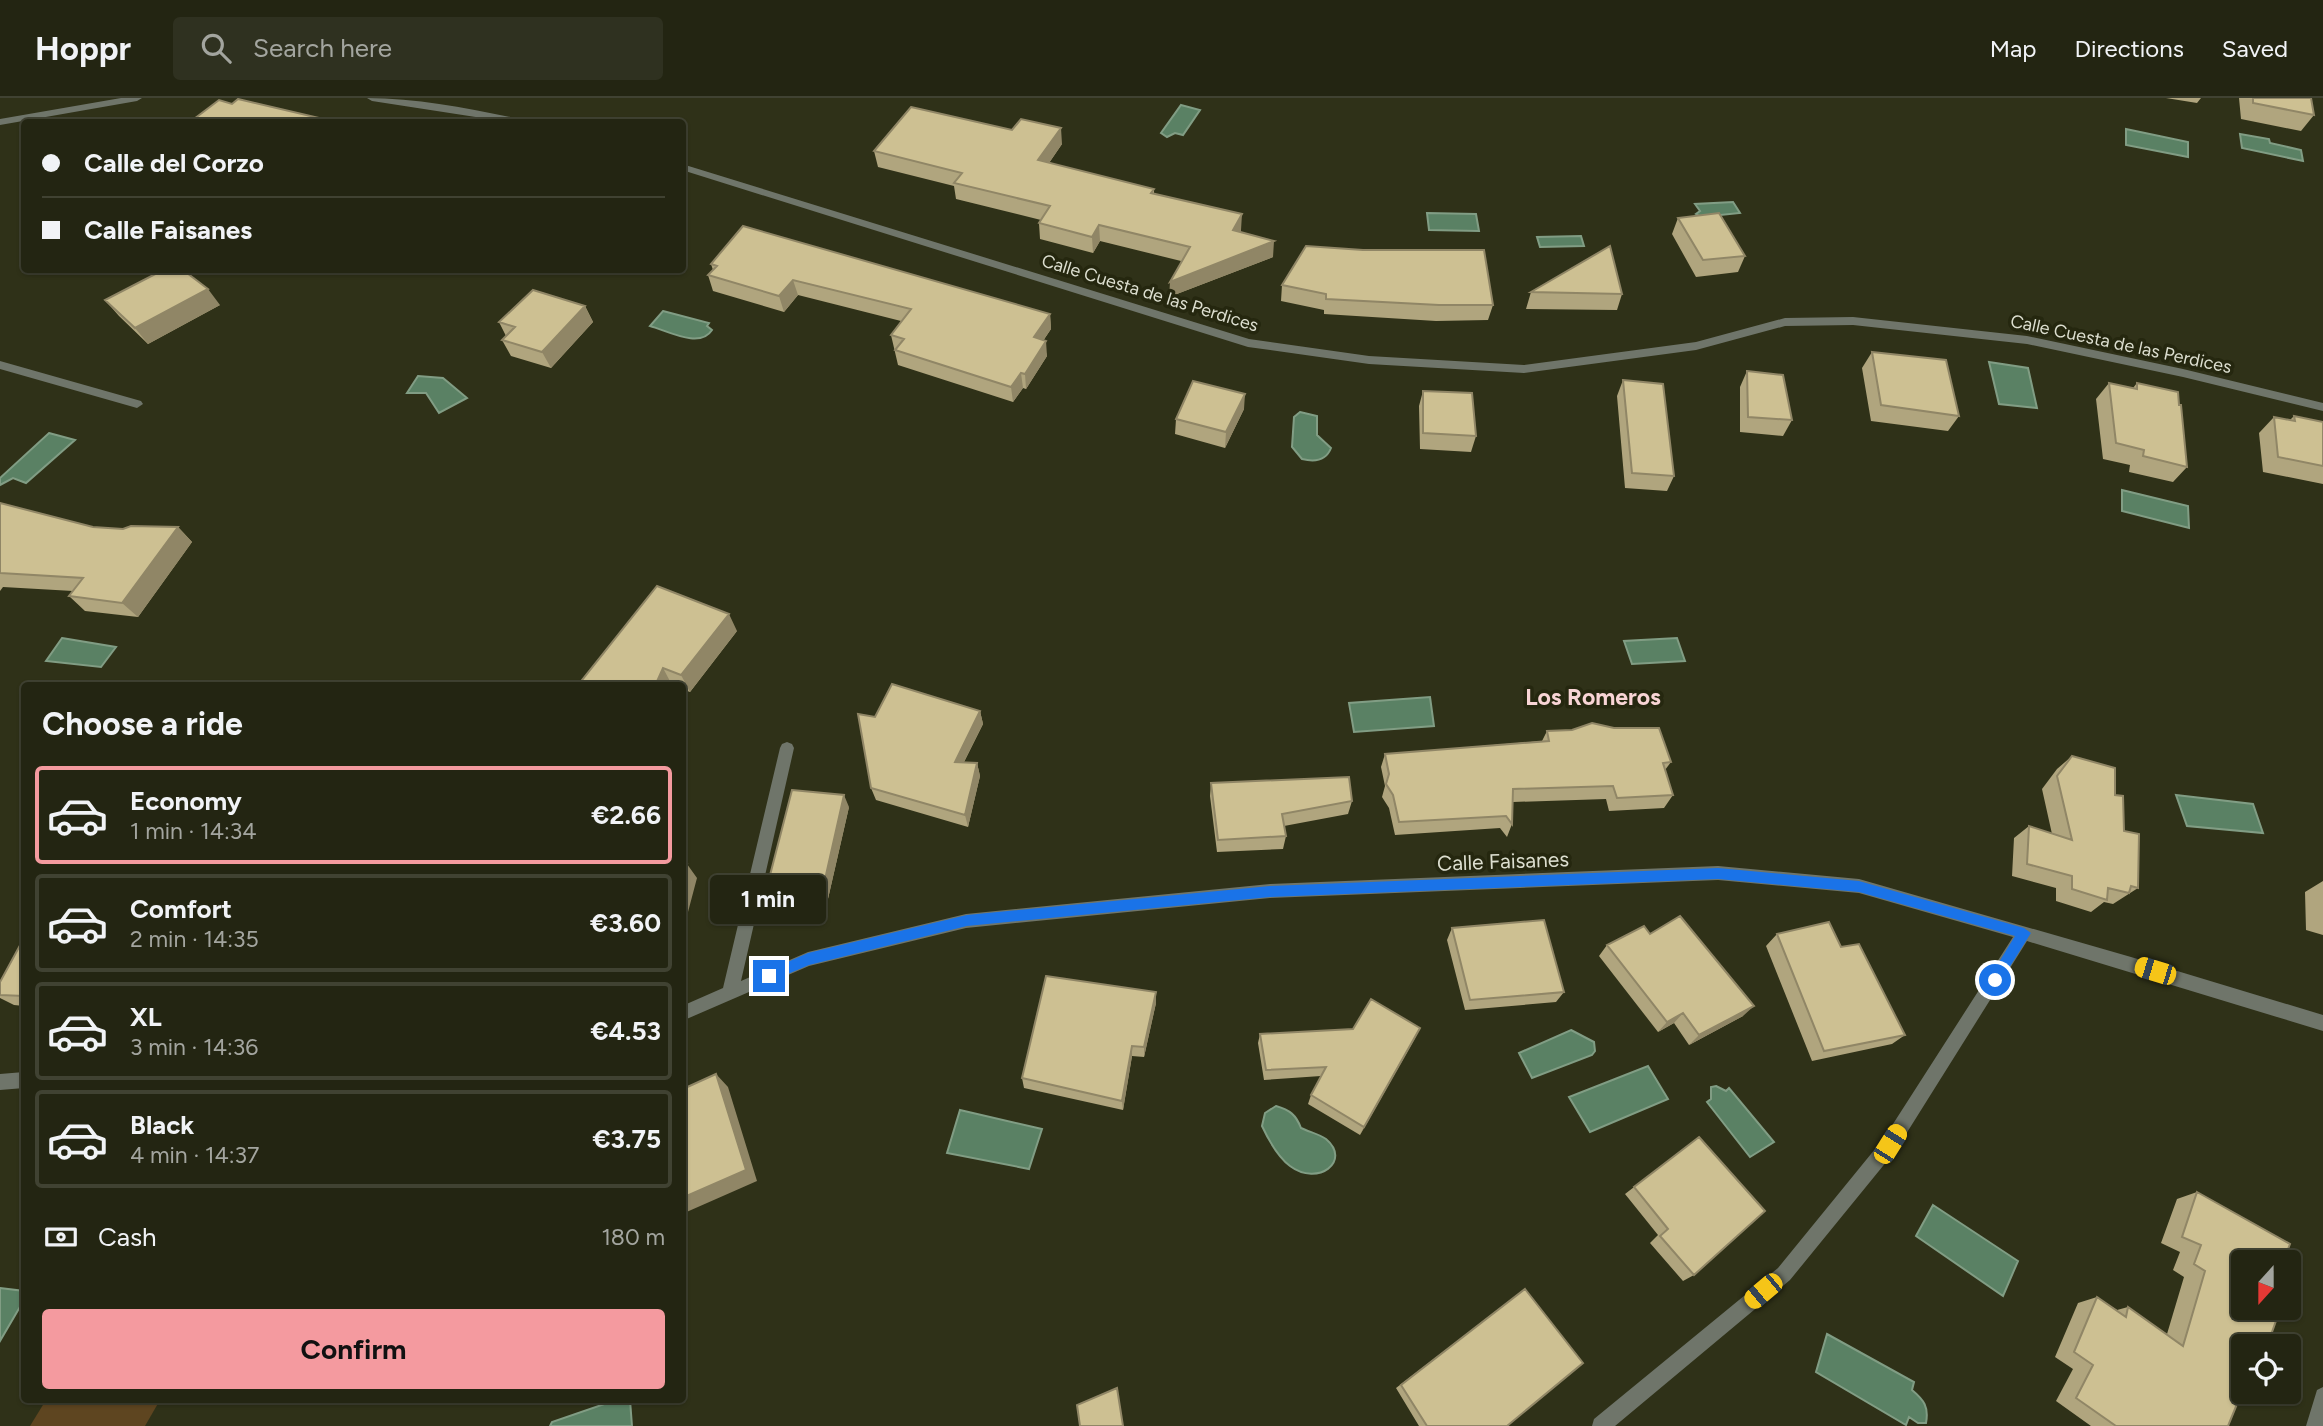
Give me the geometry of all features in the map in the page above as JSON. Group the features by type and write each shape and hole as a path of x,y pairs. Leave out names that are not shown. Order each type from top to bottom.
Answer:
{"street":[{"path":"0,122 137,98"},
{"path":"372,98 452,108 505,119"},
{"name":"Calle Cuesta de las Perdices","path":"686,168 1248,343 1369,360 1524,369 1696,346 1784,323 1853,321 2027,340 2183,373 2323,407"},
{"path":"0,365 137,404"},
{"path":"730,993 787,748"},
{"name":"Calle Faisanes","path":"686,1012 808,959 967,921 1270,891 1718,873 1859,886 2323,1023"},
{"path":"1601,1426 1784,1274 1890,1144 2024,933"},
{"path":"0,1082 21,1080"},
{"path":"2315,1426 2323,1396"}],"shaded area":[{"path":"1181,105 1200,110 1183,135 1175,133 1167,137 1161,133"},
{"path":"2126,129 2188,142 2188,157 2126,145"},
{"path":"2240,134 2269,139 2270,143 2301,150 2303,161 2242,148"},
{"path":"1733,202 1740,213 1701,217 1696,214 1700,211 1695,204"},
{"path":"1427,213 1476,214 1479,231 1429,230"},
{"path":"1581,236 1584,246 1540,247 1537,237"},
{"path":"663,311 709,323 707,326 712,330 700,338 692,338 650,326"},
{"path":"1989,362 2028,368 2037,408 1999,404"},
{"path":"418,376 443,378 467,398 439,413 426,393 407,393"},
{"path":"1300,412 1317,416 1317,435 1331,448 1323,458 1302,459 1292,447 1294,417"},
{"path":"49,433 75,440 26,483 13,478 0,485 0,478"},
{"path":"2122,490 2188,506 2189,528 2122,511"},
{"path":"62,638 116,647 101,667 46,661"},
{"path":"1677,638 1685,661 1632,664 1624,641"},
{"path":"1430,697 1434,726 1354,732 1349,703"},
{"path":"2176,795 2253,804 2263,833 2187,826"},
{"path":"1571,1030 1594,1042 1595,1051 1592,1055 1532,1078 1519,1053"},
{"path":"1648,1066 1668,1099 1590,1132 1569,1097"},
{"path":"1716,1086 1726,1091 1729,1088 1774,1142 1750,1157 1707,1102 1711,1099 1711,1087"},
{"path":"1276,1106 1289,1111 1301,1128 1323,1137 1333,1147 1335,1155 1328,1169 1311,1174 1301,1172 1281,1158 1262,1126 1265,1113"},
{"path":"960,1110 1042,1129 1029,1169 947,1153"},
{"path":"1933,1205 2018,1261 2003,1296 1916,1236"},
{"path":"0,1288 21,1291 21,1305 0,1341"},
{"path":"1827,1334 1914,1382 1912,1390 1926,1408 1926,1423 1918,1423 1909,1417 1906,1425 1816,1372"},
{"path":"44,1403 158,1403 145,1426 30,1426"},
{"path":"607,1403 630,1403 632,1426 550,1426 552,1422"}],"building":[{"path":"2253,98 2311,98 2314,115 2253,103"},
{"path":"238,99 323,119 194,119 219,100 232,104"},
{"path":"911,107 1012,130 1021,119 1061,128 1038,160 1154,189 1151,193 1242,214 1233,230 1274,241 1170,282 1190,247 1099,225 1092,237 1039,223 1050,206 954,183 962,173 874,151"},
{"path":"1719,213 1745,256 1703,260 1678,218"},
{"path":"743,226 1050,314 1034,337 1046,341 1025,374 1021,373 1011,387 895,350 904,339 891,335 911,309 793,280 779,296 708,275 717,266 711,264"},
{"path":"1306,246 1363,250 1484,250 1493,305 1326,299 1326,294 1282,285"},
{"path":"1610,246 1622,294 1531,292"},
{"path":"157,273 187,273 208,289 135,328 105,300"},
{"path":"533,290 585,306 542,352 502,340 515,327 499,322"},
{"path":"1872,352 1946,360 1959,416 1881,405"},
{"path":"1747,371 1783,375 1792,420 1748,417"},
{"path":"1623,380 1663,384 1674,476 1632,473"},
{"path":"1193,381 1245,394 1226,432 1176,419"},
{"path":"2109,383 2137,389 2137,383 2178,392 2187,467 2143,456 2144,450 2116,443"},
{"path":"1423,391 1472,393 1476,436 1423,433"},
{"path":"2294,416 2323,422 2323,466 2278,457 2274,417 2295,421"},
{"path":"0,503 93,527 178,527 122,603 69,596 83,578 0,573"},
{"path":"657,586 729,614 681,675 663,668 657,682 580,682"},
{"path":"892,684 980,711 955,762 977,763 965,815 871,788 858,714 875,717"},
{"path":"1592,723 1614,728 1659,728 1671,762 1663,763 1673,795 1617,798 1613,786 1513,789 1512,824 1506,816 1399,822 1393,795 1386,784 1389,774 1385,754 1549,741 1547,731 1572,730"},
{"path":"2072,756 2115,768 2115,795 2123,796 2124,831 2139,834 2138,888 2131,886 2129,893 2108,888 2107,900 2072,889 2072,876 2027,864 2029,826 2072,840 2057,776"},
{"path":"1349,777 1352,801 1282,814 1286,836 1218,840 1211,783"},
{"path":"792,790 844,795 817,915 761,910"},
{"path":"1680,916 1754,1006 1699,1035 1683,1013 1667,1022 1607,945 1644,926 1650,934"},
{"path":"1544,920 1564,992 1470,1000 1452,928"},
{"path":"1829,922 1841,947 1859,944 1905,1035 1824,1051 1777,934"},
{"path":"21,944 21,996 0,995 0,982"},
{"path":"1046,976 1156,992 1144,1047 1132,1046 1122,1101 1022,1078"},
{"path":"1371,999 1420,1028 1364,1127 1311,1095 1326,1067 1266,1070 1260,1034 1353,1029"},
{"path":"716,1074 746,1170 686,1196 686,1088"},
{"path":"1699,1137 1765,1211 1694,1275 1660,1236 1668,1229 1634,1187"},
{"path":"2197,1192 2290,1244 2288,1250 2231,1250 2231,1320 2276,1320 2271,1334 2231,1334 2231,1404 2237,1404 2228,1426 2116,1426 2076,1398 2093,1365 2074,1352 2097,1297 2126,1317 2128,1307 2183,1346 2205,1271 2194,1264 2201,1245 2182,1237"},
{"path":"1525,1289 1583,1363 1507,1426 1427,1426 1401,1385"},
{"path":"1117,1388 1123,1426 1080,1426 1077,1405"}],"district":[{"name":"Los Romeros","path":"1593,697"}],"route":[{"path":"769,976 808,959 967,921 1270,891 1718,873 1859,886 2024,933 1995,980"}]}
